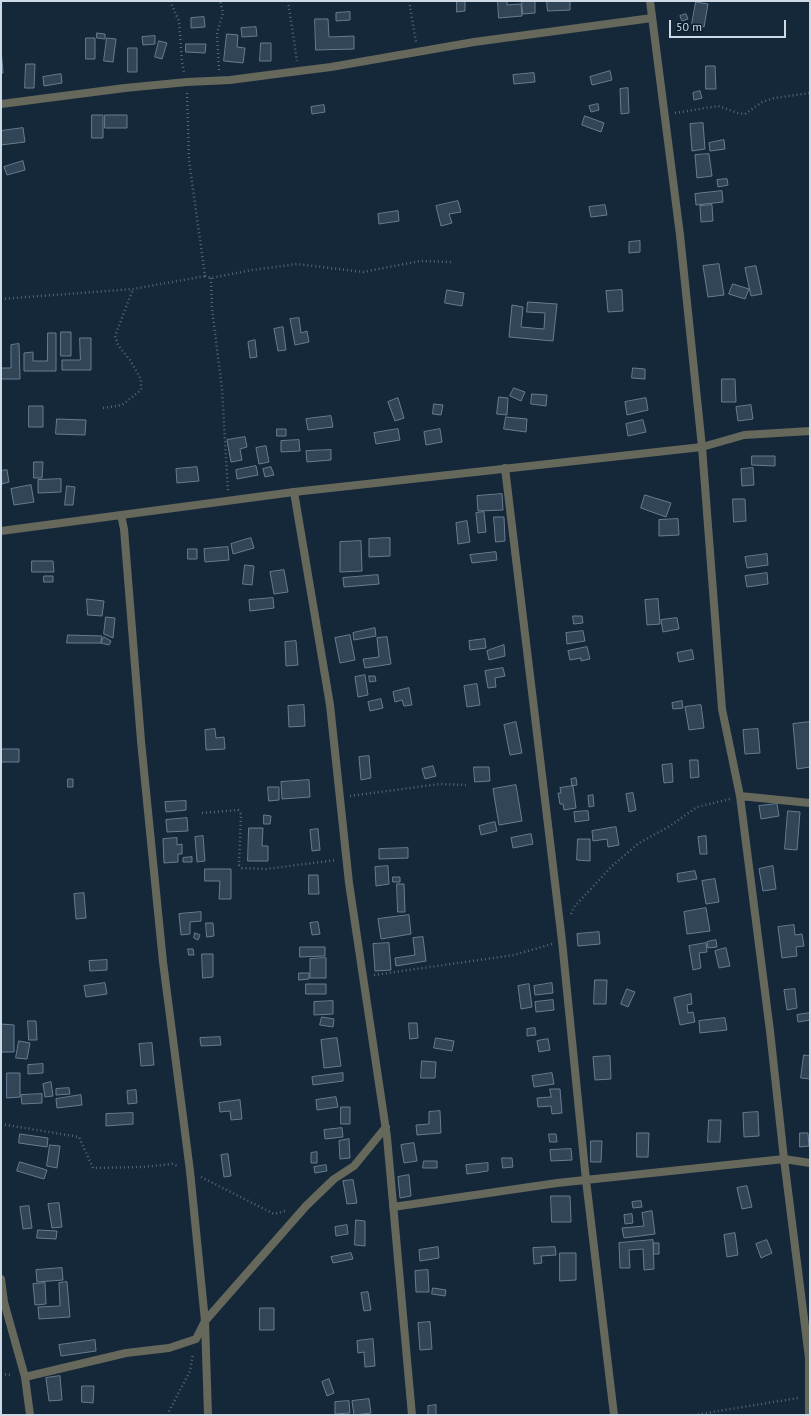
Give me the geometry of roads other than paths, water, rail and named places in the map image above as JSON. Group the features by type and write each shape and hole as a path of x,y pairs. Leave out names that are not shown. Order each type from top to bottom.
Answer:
{"street":[{"path":"650,1 680,235 702,447 722,709 740,796 770,1031 784,1159 809,1358 809,1415"},
{"path":"1,104 187,82 220,81 299,71 474,42 652,18"},
{"path":"1,531 294,492 702,447 744,435 810,432"},
{"path":"505,468 562,940 586,1180 614,1415"},
{"path":"294,492 330,705 349,883 386,1127 412,1415"},
{"path":"121,515 124,529 141,741 163,962 190,1171 205,1321 208,1415"},
{"path":"740,796 810,803"},
{"path":"25,1377 126,1353 169,1348 196,1339 205,1321 306,1206 334,1179 354,1166 386,1127"},
{"path":"393,1207 557,1183 784,1159 810,1163"},
{"path":"1,1278 4,1302 25,1377 30,1415"}]}
